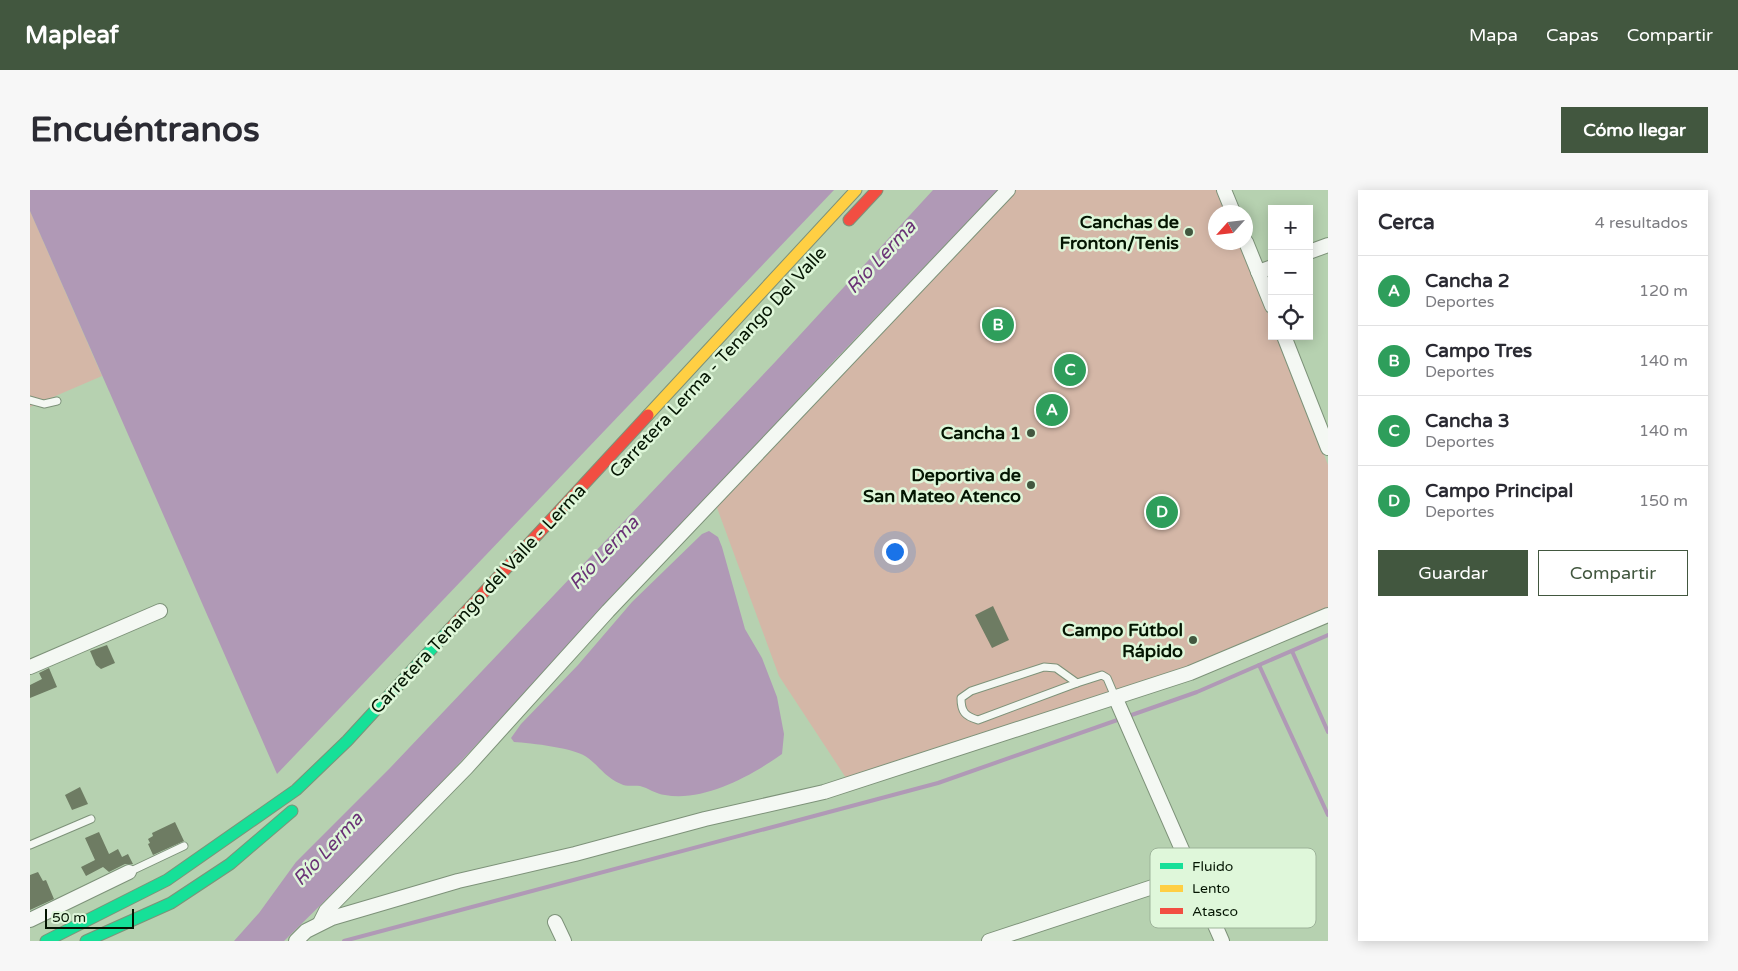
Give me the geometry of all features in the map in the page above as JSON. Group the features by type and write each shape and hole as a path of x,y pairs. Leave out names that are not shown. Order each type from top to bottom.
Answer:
{"highway":[{"name":"Carretera Tenango del Valle - Lerma","path":"46,941 167,880 296,790 347,741 856,190"},
{"path":"844,226 876,190"},
{"path":"348,756 375,728"},
{"path":"86,941 171,903 230,864 304,801"}],"street":[{"path":"320,923 326,912 467,767 608,611 1008,190"},
{"path":"1224,190 1231,205"},
{"path":"1313,251 1328,245"},
{"path":"1249,250 1268,296"},
{"path":"1258,272 1268,268"},
{"path":"1286,340 1328,448"},
{"path":"30,667 160,611"},
{"path":"296,941 306,931 320,923 484,874 575,854 712,817 824,792 1118,704 1328,615"},
{"path":"1118,704 1181,848"},
{"path":"30,920 130,872"},
{"path":"989,941 1006,938 1150,888"},
{"path":"555,922 564,941"},
{"path":"1216,928 1222,941"}],"lane":[{"path":"30,400 44,404 57,401"},
{"path":"1077,683 1056,668 1044,667 971,691 962,698 961,708 966,716 978,720 1102,675 1107,678 1118,704"},
{"path":"30,845 91,819"},
{"path":"130,872 184,846"}],"shaded area":[{"name":"Deportiva de San Mateo Atenco","path":"1013,190 1216,190 1223,205 1208,205 1208,250 1242,250 1268,314 1268,340 1279,340 1328,465 1328,610 1169,676 848,781 779,676 716,505"},
{"path":"30,211 102,376 30,407"}],"water":[{"path":"30,190 834,190 277,774 30,211"},
{"name":"Río Lerma","path":"933,190 998,190 833,362 397,830 284,941 234,941 259,913 296,862 390,768 776,361"},
{"path":"709,531 718,537 745,629 762,658 777,697 784,734 782,754 756,771 726,785 695,795 680,796 662,794 640,786 621,784 607,775 588,758 574,751 514,742 511,738 521,724 578,665 632,602 702,534"}],"building":[{"path":"993,606 1009,640 992,648 975,615"},
{"path":"107,645 115,663 101,669 96,665 90,651"},
{"path":"49,668 57,687 30,698 30,685 42,679 39,673"},
{"path":"80,787 88,804 72,810 65,795"},
{"path":"175,822 184,841 153,855 148,844 150,843 148,839 153,836 152,833"},
{"path":"99,832 109,854 118,849 122,857 128,854 133,864 125,864 109,872 103,867 86,876 81,867 95,860 85,838"},
{"path":"38,872 43,881 46,880 54,899 30,910 30,875"}],"waterway":[{"path":"344,941 938,783 1197,692 1328,635"},
{"path":"1292,651 1328,732"},
{"path":"1259,665 1328,815"}],"traffic: fast":[{"path":"46,941 167,880 296,790 347,741 450,629"},
{"path":"86,941 171,903 230,864 292,811"}],"traffic: slow":[{"path":"648,415 856,190"}],"traffic: jam":[{"path":"849,220 877,190"},
{"path":"450,629 648,415"}],"place":[{"name":"Canchas de Fronton/Tenis","path":"1189,232"},
{"name":"Campo Tres","path":"998,325"},
{"name":"Cancha 3","path":"1070,370"},
{"name":"Cancha 2","path":"1052,410"},
{"name":"Cancha 1","path":"1031,433"},
{"name":"Deportiva de San Mateo Atenco","path":"1031,485"},
{"name":"Campo Principal","path":"1162,512"},
{"name":"Campo Fútbol Rápido","path":"1193,640"}]}
